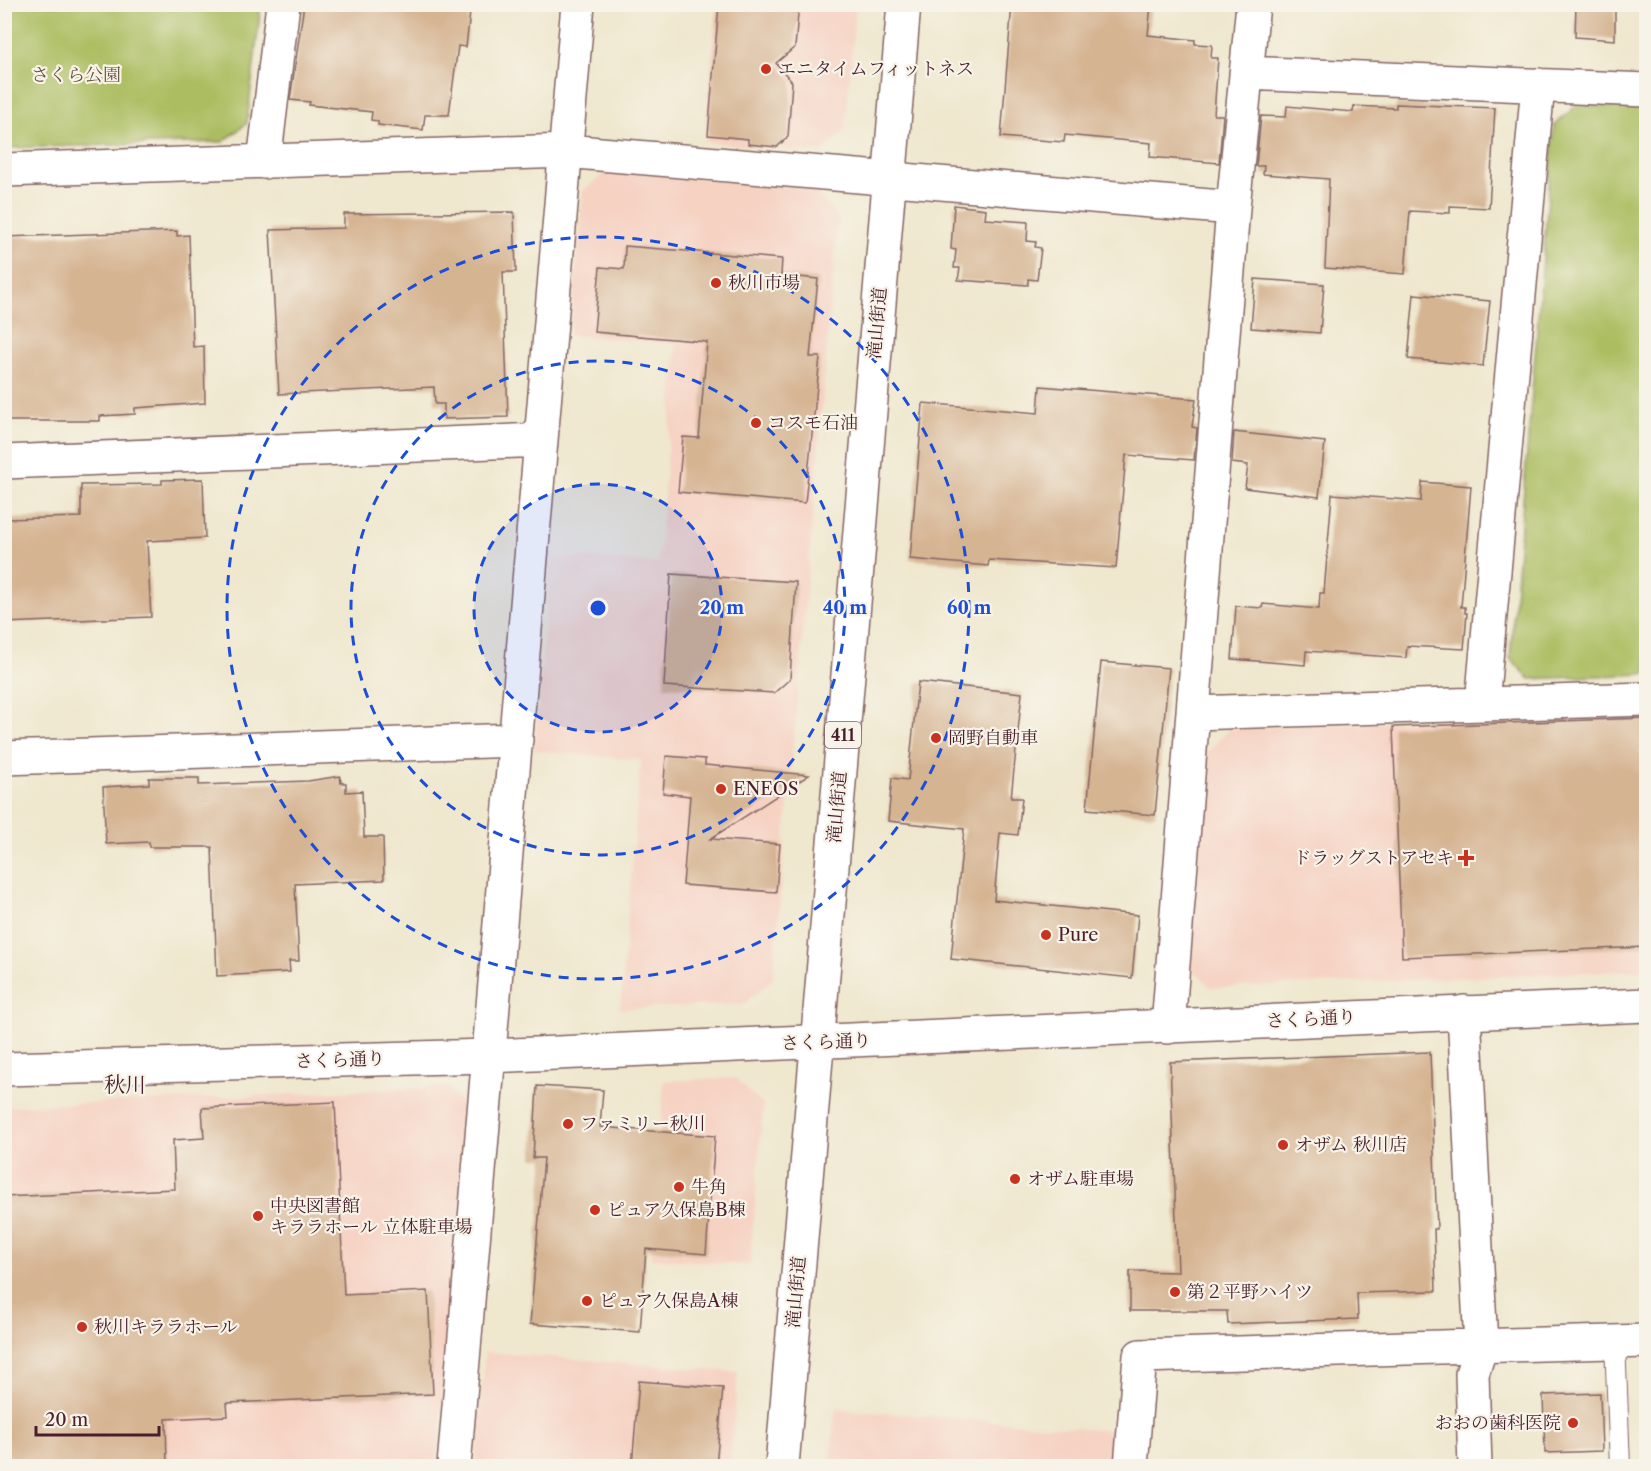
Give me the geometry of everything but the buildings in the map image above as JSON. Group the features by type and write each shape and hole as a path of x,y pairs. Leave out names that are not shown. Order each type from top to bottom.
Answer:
{"main road":[{"path":"264,162 283,4"},
{"path":"454,1467 578,4"},
{"name":"滝山街道","path":"782,1467 904,4"},
{"path":"1168,1027 1233,208 1252,4"},
{"path":"1246,73 1647,90"},
{"path":"1482,704 1538,85"},
{"path":"4,170 565,151 1233,208"},
{"path":"4,462 541,440"},
{"path":"1193,713 1647,699"},
{"path":"4,758 516,740"},
{"name":"さくら通り","path":"4,1069 489,1056 1647,1005"},
{"path":"1464,1012 1481,1346 1472,1374 1475,1467"},
{"path":"1131,1467 1140,1356 1631,1342"}],"lane":[{"path":"1620,1467 1631,1342"}],"shaded area":[{"path":"716,5 856,5 845,130 823,152 705,142"},
{"path":"608,170 814,189 838,218 773,979 744,1004 620,1009 641,760 534,750 551,555 658,563 677,344 570,335 583,191"},
{"path":"1646,713 1646,970 1211,988 1190,966 1207,752 1230,729"},
{"path":"735,1078 763,1105 750,1265 650,1258 664,1081"},
{"path":"448,1087 468,1111 437,1466 5,1466 4,1107"},
{"path":"485,1352 738,1372 730,1466 475,1466"},
{"path":"835,1409 1114,1431 1111,1466 830,1466"}],"green space":[{"name":"さくら公園","path":"4,5 261,5 247,123 223,142 5,148"},
{"path":"1577,105 1646,108 1646,674 1530,679 1510,658 1554,126"}],"place":[{"name":"エニタイムフィットネス","path":"766,69"},
{"name":"秋川市場","path":"716,283"},
{"name":"コスモ石油","path":"756,423"},
{"name":"岡野自動車","path":"936,738"},
{"name":"ENEOS","path":"721,789"},
{"name":"ドラッグストアセキ","path":"1466,858"},
{"name":"Pure","path":"1046,935"},
{"name":"ファミリー秋川","path":"568,1124"},
{"name":"オザム 秋川店","path":"1283,1145"},
{"name":"オザム駐車場","path":"1015,1179"},
{"name":"牛角","path":"679,1187"},
{"name":"ピュア久保島B棟","path":"595,1210"},
{"name":"中央図書館 キララホール 立体駐車場","path":"258,1216"},
{"name":"第２平野ハイツ","path":"1175,1292"},
{"name":"ピュア久保島A棟","path":"587,1301"},
{"name":"秋川キララホール","path":"82,1327"},
{"name":"おおの歯科医院","path":"1573,1423"}],"district":[{"name":"秋川","path":"125,1084"}]}
